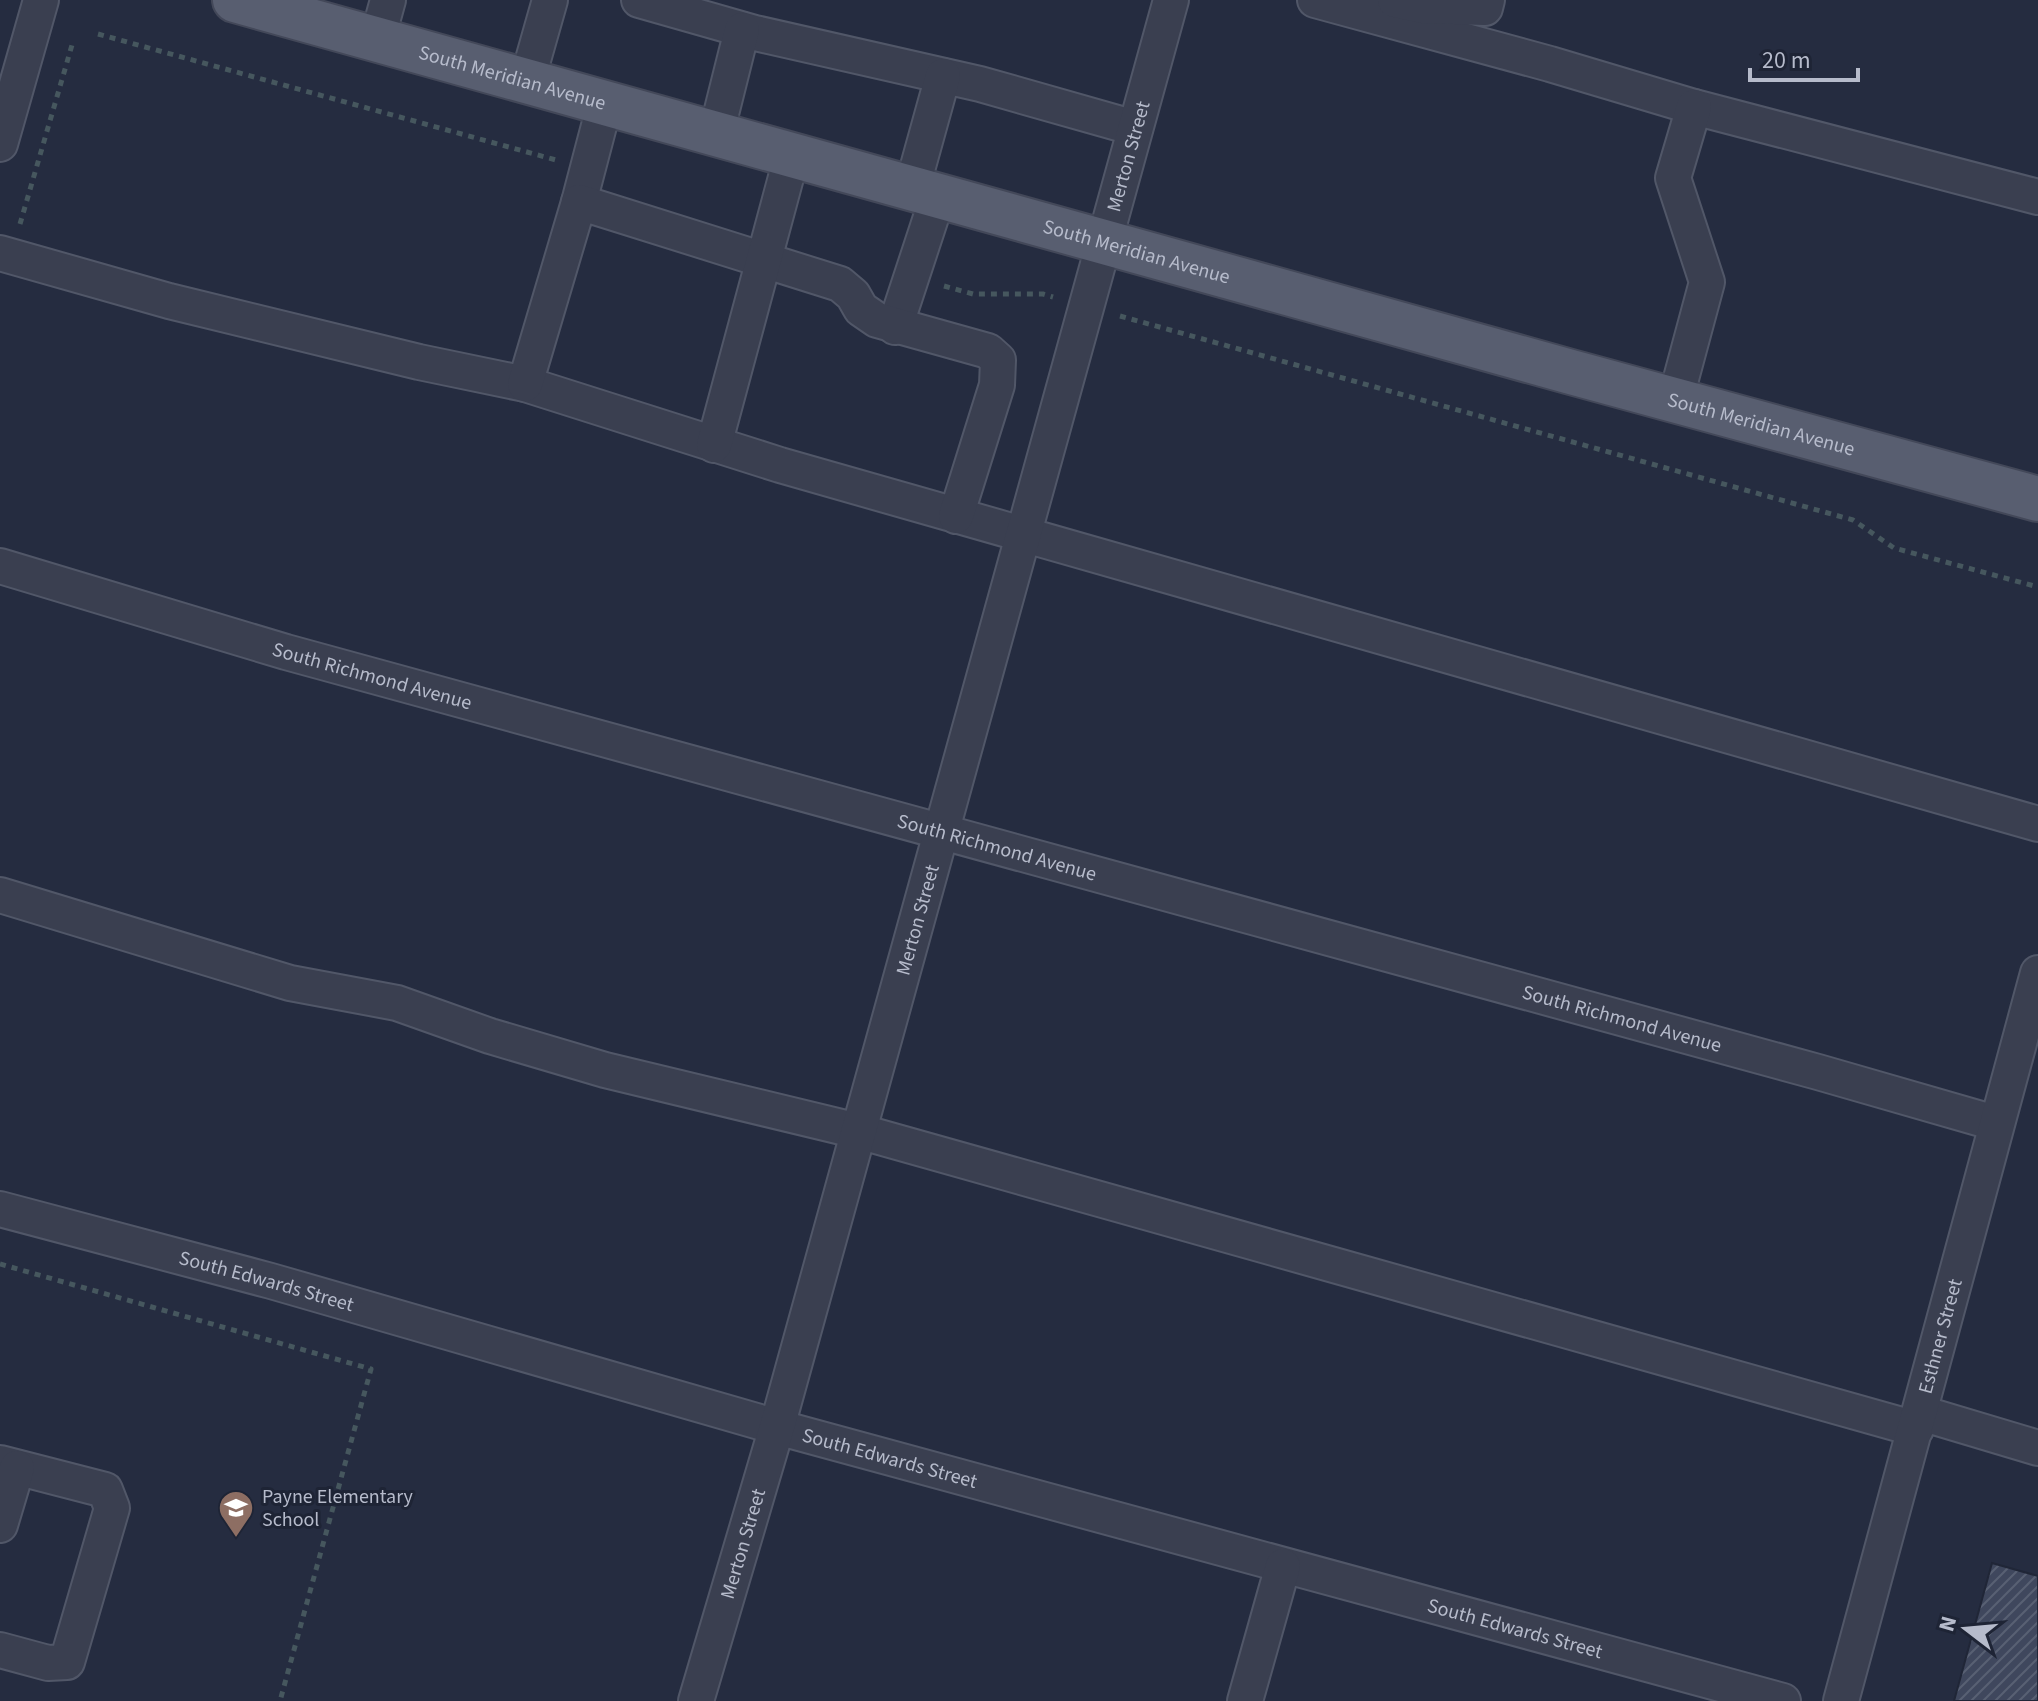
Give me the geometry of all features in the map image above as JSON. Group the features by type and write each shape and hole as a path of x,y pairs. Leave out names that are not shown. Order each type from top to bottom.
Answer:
{"main road":[{"name":"South Meridian Avenue","path":"235,0 382,20 527,81 2038,499"}],"street":[{"path":"0,144 41,0"},
{"path":"527,81 550,0"},
{"path":"639,0 742,30 980,84 1135,128"},
{"name":"Merton Street","path":"696,1701 777,1427 1171,0"},
{"path":"1315,0 1523,56 1694,107 2038,197"},
{"path":"1395,0 1422,6 1485,8 1487,0"},
{"path":"716,134 742,30"},
{"path":"895,327 925,192 943,76"},
{"path":"525,384 605,103"},
{"path":"1675,401 1707,282 1673,178 1694,107"},
{"path":"714,445 792,155"},
{"path":"579,202 840,284 853,295 861,309 877,320 988,351 998,360 997,385 956,516"},
{"path":"5,254 169,301 419,362 525,384 714,445 956,516 2038,824"},
{"name":"South Richmond Avenue","path":"0,566 286,652 1995,1123"},
{"path":"0,895 290,983 397,1003 490,1036 605,1070 858,1131 1919,1421 2038,1448"},
{"name":"Esthner Street","path":"1841,1701 1919,1421 1995,1123 2025,1068 2038,973"},
{"name":"South Edwards Street","path":"0,1209 271,1281 777,1427 1783,1701"},
{"path":"0,1525 9,1466 105,1490 112,1508 67,1662 48,1663 0,1650"},
{"path":"1245,1701 1283,1566"}],"path":[{"path":"5,254 72,45"},
{"path":"0,1264 371,1369 280,1701"}],"building":[{"path":"1992,1563 2038,1576 2038,1701 1954,1701"}],"place":[{"name":"Payne Elementary School","path":"236,1539"}]}
